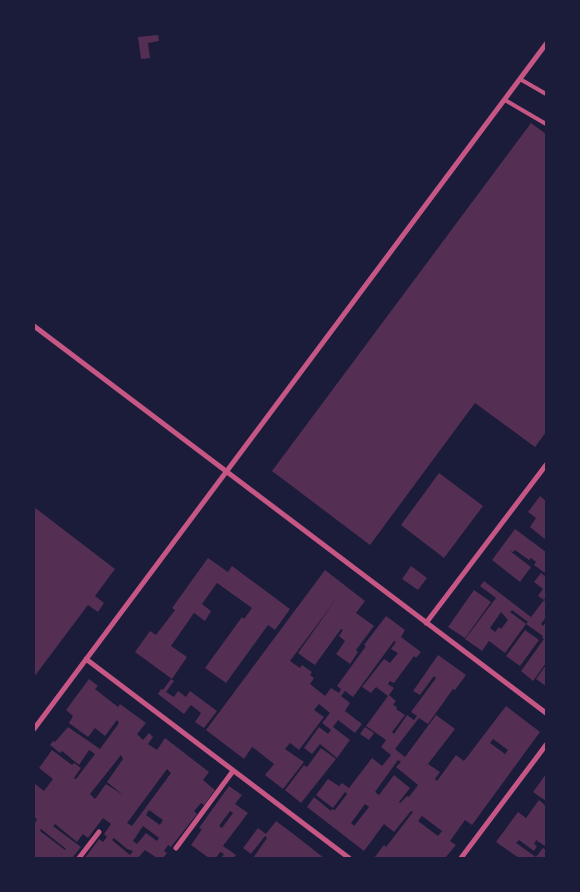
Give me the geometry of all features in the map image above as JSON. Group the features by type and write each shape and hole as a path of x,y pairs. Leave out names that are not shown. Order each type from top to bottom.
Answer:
{"street":[{"path":"34,729 546,44"},
{"path":"34,326 546,713"},
{"path":"426,623 546,465"},
{"path":"86,659 349,858"},
{"path":"461,858 546,745"},
{"path":"176,848 233,771"},
{"path":"79,858 99,832"}],"lane":[{"path":"520,79 546,94"},
{"path":"504,100 546,124"}],"building":[{"path":"158,35 159,41 148,43 150,58 141,59 138,37"},
{"path":"531,123 546,134 546,432 535,447 475,403 370,545 272,471"},
{"path":"439,473 483,506 444,558 401,525"},
{"path":"540,496 546,501 546,540 530,527 536,518 528,512"},
{"path":"34,507 115,569 95,596 104,603 98,612 88,605 34,677"},
{"path":"515,529 546,552 545,573 534,565 536,562 531,558 529,560 515,550 513,552 510,551 531,567 520,582 492,560"},
{"path":"208,558 228,572 232,566 290,609 275,630 268,625 226,683 205,668 242,617 244,619 252,608 217,583 202,604 211,611 205,621 194,613 171,646 187,657 172,679 135,652 150,631 156,635 175,610 172,608"},
{"path":"411,566 427,578 418,590 402,579"},
{"path":"325,570 365,601 356,613 374,626 356,650 358,652 350,664 336,654 345,641 339,636 343,630 341,629 315,665 298,653 337,598 290,661 300,668 302,665 312,672 310,675 314,678 310,684 325,696 331,688 339,693 341,689 337,686 386,616 405,630 401,637 421,652 416,658 414,656 394,683 390,681 388,684 394,688 389,695 396,701 393,705 405,715 392,732 394,734 407,715 414,720 417,716 411,712 436,678 434,676 420,695 413,691 438,655 466,675 455,690 453,689 428,724 419,718 395,749 405,757 436,715 455,729 428,764 440,772 435,779 437,781 456,755 464,761 506,706 540,732 472,825 465,820 450,841 456,845 445,858 374,858 384,845 386,847 413,812 411,811 394,832 384,824 364,851 307,807 314,797 331,811 332,809 335,810 347,794 345,792 333,808 316,795 328,779 339,786 342,783 349,788 372,758 382,766 391,755 381,747 386,740 366,726 388,696 376,687 371,693 362,687 384,659 390,663 398,653 391,649 396,642 394,641 353,697 345,691 341,696 350,703 345,711 362,724 355,733 338,720 333,727 350,740 337,758 320,744 312,754 304,748 319,727 328,734 331,730 322,723 330,713 319,704 314,710 324,717 299,750 290,743 285,749 304,762 283,789 265,775 274,764 255,749 252,747 244,759 206,730","holes":["493,739 508,750 505,754 490,743","398,760 401,762 396,767 418,785 409,797 407,796 400,803 410,788 394,775 379,795 375,792","365,804 369,807 354,826 351,823","422,816 442,831 438,836 418,821"]},
{"path":"541,573 546,577 546,597 544,600 538,596 543,589 534,582"},
{"path":"484,581 531,617 544,600 546,602 546,617 541,624 543,626 546,622 546,663 533,681 521,671 544,639 542,638 543,636 526,624 505,653 489,641 482,651 465,639 496,598 480,586","holes":["512,610 528,622 526,624 510,612","501,612 508,620 501,629 499,627 495,632 490,628"]},
{"path":"474,590 491,602 465,638 448,627"},
{"path":"525,630 539,640 520,666 506,656"},
{"path":"546,665 546,686 536,679"},
{"path":"89,679 98,686 95,689 118,707 120,704 146,723 137,734 143,740 149,733 153,737 148,744 157,750 165,738 209,772 203,780 215,790 204,805 201,803 194,811 197,814 171,847 168,845 164,851 167,853 163,858 157,858 145,850 138,858 85,858 99,839 103,842 107,837 104,834 111,824 103,818 88,838 83,834 77,842 55,824 53,826 81,847 72,858 34,858 34,825 37,819 34,817 34,783 44,791 53,779 39,768 52,750 72,765 74,763 81,768 74,778 76,779 95,754 89,750 79,765 62,751 60,753 50,745 68,727 100,749 119,723 117,720 105,736 95,728 88,737 69,723 73,716 66,710","holes":["121,755 123,759 107,782 123,795 106,784 95,799 90,794","167,769 171,773 132,826 127,823","149,810 163,820 160,825 146,815","143,826 159,838 157,841 146,833 137,844 133,841","41,829 66,849 40,831","114,838 127,849 133,851 130,855 112,840"]},
{"path":"171,679 174,681 166,692 174,697 178,691 186,697 190,691 217,711 204,728 195,722 201,713 191,705 184,714 158,694"},
{"path":"365,727 374,733 369,740 360,734"},
{"path":"321,748 336,759 301,803 285,790 304,765 307,767"},
{"path":"546,774 546,801 533,792"},
{"path":"229,786 242,795 235,804 248,813 223,846 236,855 233,858 221,858 224,854 220,852 216,858 209,858 191,845 202,829 199,828","holes":["230,811 233,813 222,828 219,826"]},
{"path":"539,800 546,806 545,846 537,841 537,839 534,844 537,846 534,851 519,840 516,843 536,857 543,848 546,850 546,858 519,858 496,842 518,812 526,818"},
{"path":"276,821 324,858 253,858 267,838 265,836 251,854 243,848 258,828 266,834"}]}
